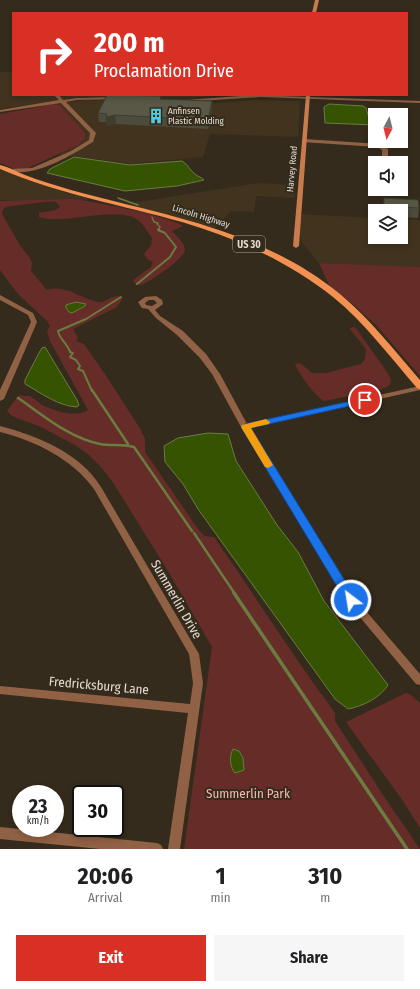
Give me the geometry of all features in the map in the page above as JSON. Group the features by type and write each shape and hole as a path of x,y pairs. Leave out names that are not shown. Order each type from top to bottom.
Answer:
{"main road":[{"name":"Lincoln Highway","path":"0,167 36,182 187,221 230,236 277,257 321,285 353,310 420,387"}],"street":[{"path":"314,12 317,0"},
{"path":"9,171 33,170 74,152 91,142 93,133 57,96"},
{"path":"177,100 204,100 261,96 308,96 420,102"},
{"name":"Harvey Road","path":"296,246 308,96"},
{"path":"0,111 61,101 91,98 125,98"},
{"path":"304,141 378,145 385,149 386,156"},
{"path":"33,170 32,174 36,182"},
{"path":"0,297 31,314 34,322 0,399"},
{"path":"150,308 158,317 180,334 202,356 216,374 245,427 351,600 420,681"},
{"path":"245,427 420,387"},
{"name":"Summerlin Drive","path":"0,429 18,433 65,457 86,472 194,654 198,683 174,849"},
{"name":"Fredricksburg Lane","path":"0,690 195,708"},
{"path":"0,833 157,849"}],"shaded area":[{"path":"0,72 12,72 12,96 217,96 191,98 84,97 0,109"},
{"path":"95,99 204,104 253,100 300,101 298,137 210,134 203,157 130,164 58,154 78,145 84,140 54,104"},
{"path":"329,104 363,106 366,108 368,115 368,125 325,123 324,107"},
{"path":"74,157 130,165 182,161 197,176 204,180 177,186 125,191 47,173 50,169"},
{"path":"0,170 57,190 91,199 73,203 0,200"},
{"path":"257,183 296,185 295,198 256,196 254,212 231,211 215,228 126,204"},
{"path":"297,214 368,218 368,244 408,244 408,219 420,220 420,269 319,263 301,241"},
{"path":"76,302 86,304 72,313 69,312 66,305"},
{"path":"45,347 77,400 79,405 77,407 56,402 25,384 25,380 40,351"},
{"path":"208,433 228,434 236,461 277,525 298,552 324,601 388,685 376,698 359,706 348,709 335,699 198,509 183,484 165,462 164,446 178,438"},
{"path":"233,749 239,751 243,758 244,770 235,773 231,762"}],"green space":[{"path":"54,104 60,105 86,134 84,140 78,145 26,169 15,169 0,163 0,114"},
{"name":"Summerlin Park","path":"71,199 147,214 176,222 183,226 172,231 185,247 183,254 173,265 151,280 140,285 135,284 133,280 151,267 153,262 147,259 144,254 151,245 152,238 139,221 130,216 119,214 63,219 39,217 39,213 53,211 60,207 54,201 10,206 4,208 2,212 21,247 30,258 32,263 31,271 47,290 66,290 97,302 101,302 116,296 123,298 117,307 73,329 78,338 76,341 84,344 109,380 141,430 145,439 145,452 196,526 204,536 214,537 335,713 335,721 420,849 184,849 212,647 168,571 112,481 100,466 77,446 41,427 12,416 7,411 19,395 29,396 42,405 65,413 71,414 88,410 50,341 47,331 50,326 47,321 18,294 0,270 0,201"},
{"path":"319,263 420,267 420,376 377,326 329,285"},
{"path":"355,327 389,375 391,381 390,385 380,390 324,401 308,384 295,364 300,363 312,373 326,373 361,364 365,359 366,349 349,328"},
{"path":"406,693 411,695 420,703 420,828 403,801 346,722"}],"building":[{"path":"106,96 161,96 160,99 212,101 208,120 115,115 106,117 107,114 98,113"},
{"path":"384,198 418,200 419,208 408,207 408,204 384,204"}],"waterway":[{"path":"118,198 138,205"},
{"path":"152,217 154,222 158,223 157,224 160,227 158,230"},
{"path":"137,284 170,257 176,247 165,233 158,230"},
{"path":"92,391 83,371 78,369 80,366 76,360 70,357 73,353 70,352 60,337 58,331 86,319 121,297"},
{"path":"92,390 128,444"},
{"path":"18,398 57,425 78,437 100,444 134,447 192,531"},
{"path":"194,533 235,594"},
{"path":"234,593 407,849"}],"slow traffic":[{"path":"266,422 245,427 268,465"}],"place":[{"name":"Anfinsen Plastic Molding","path":"156,116"}],"route":[{"path":"351,600 245,427 365,400"}]}
